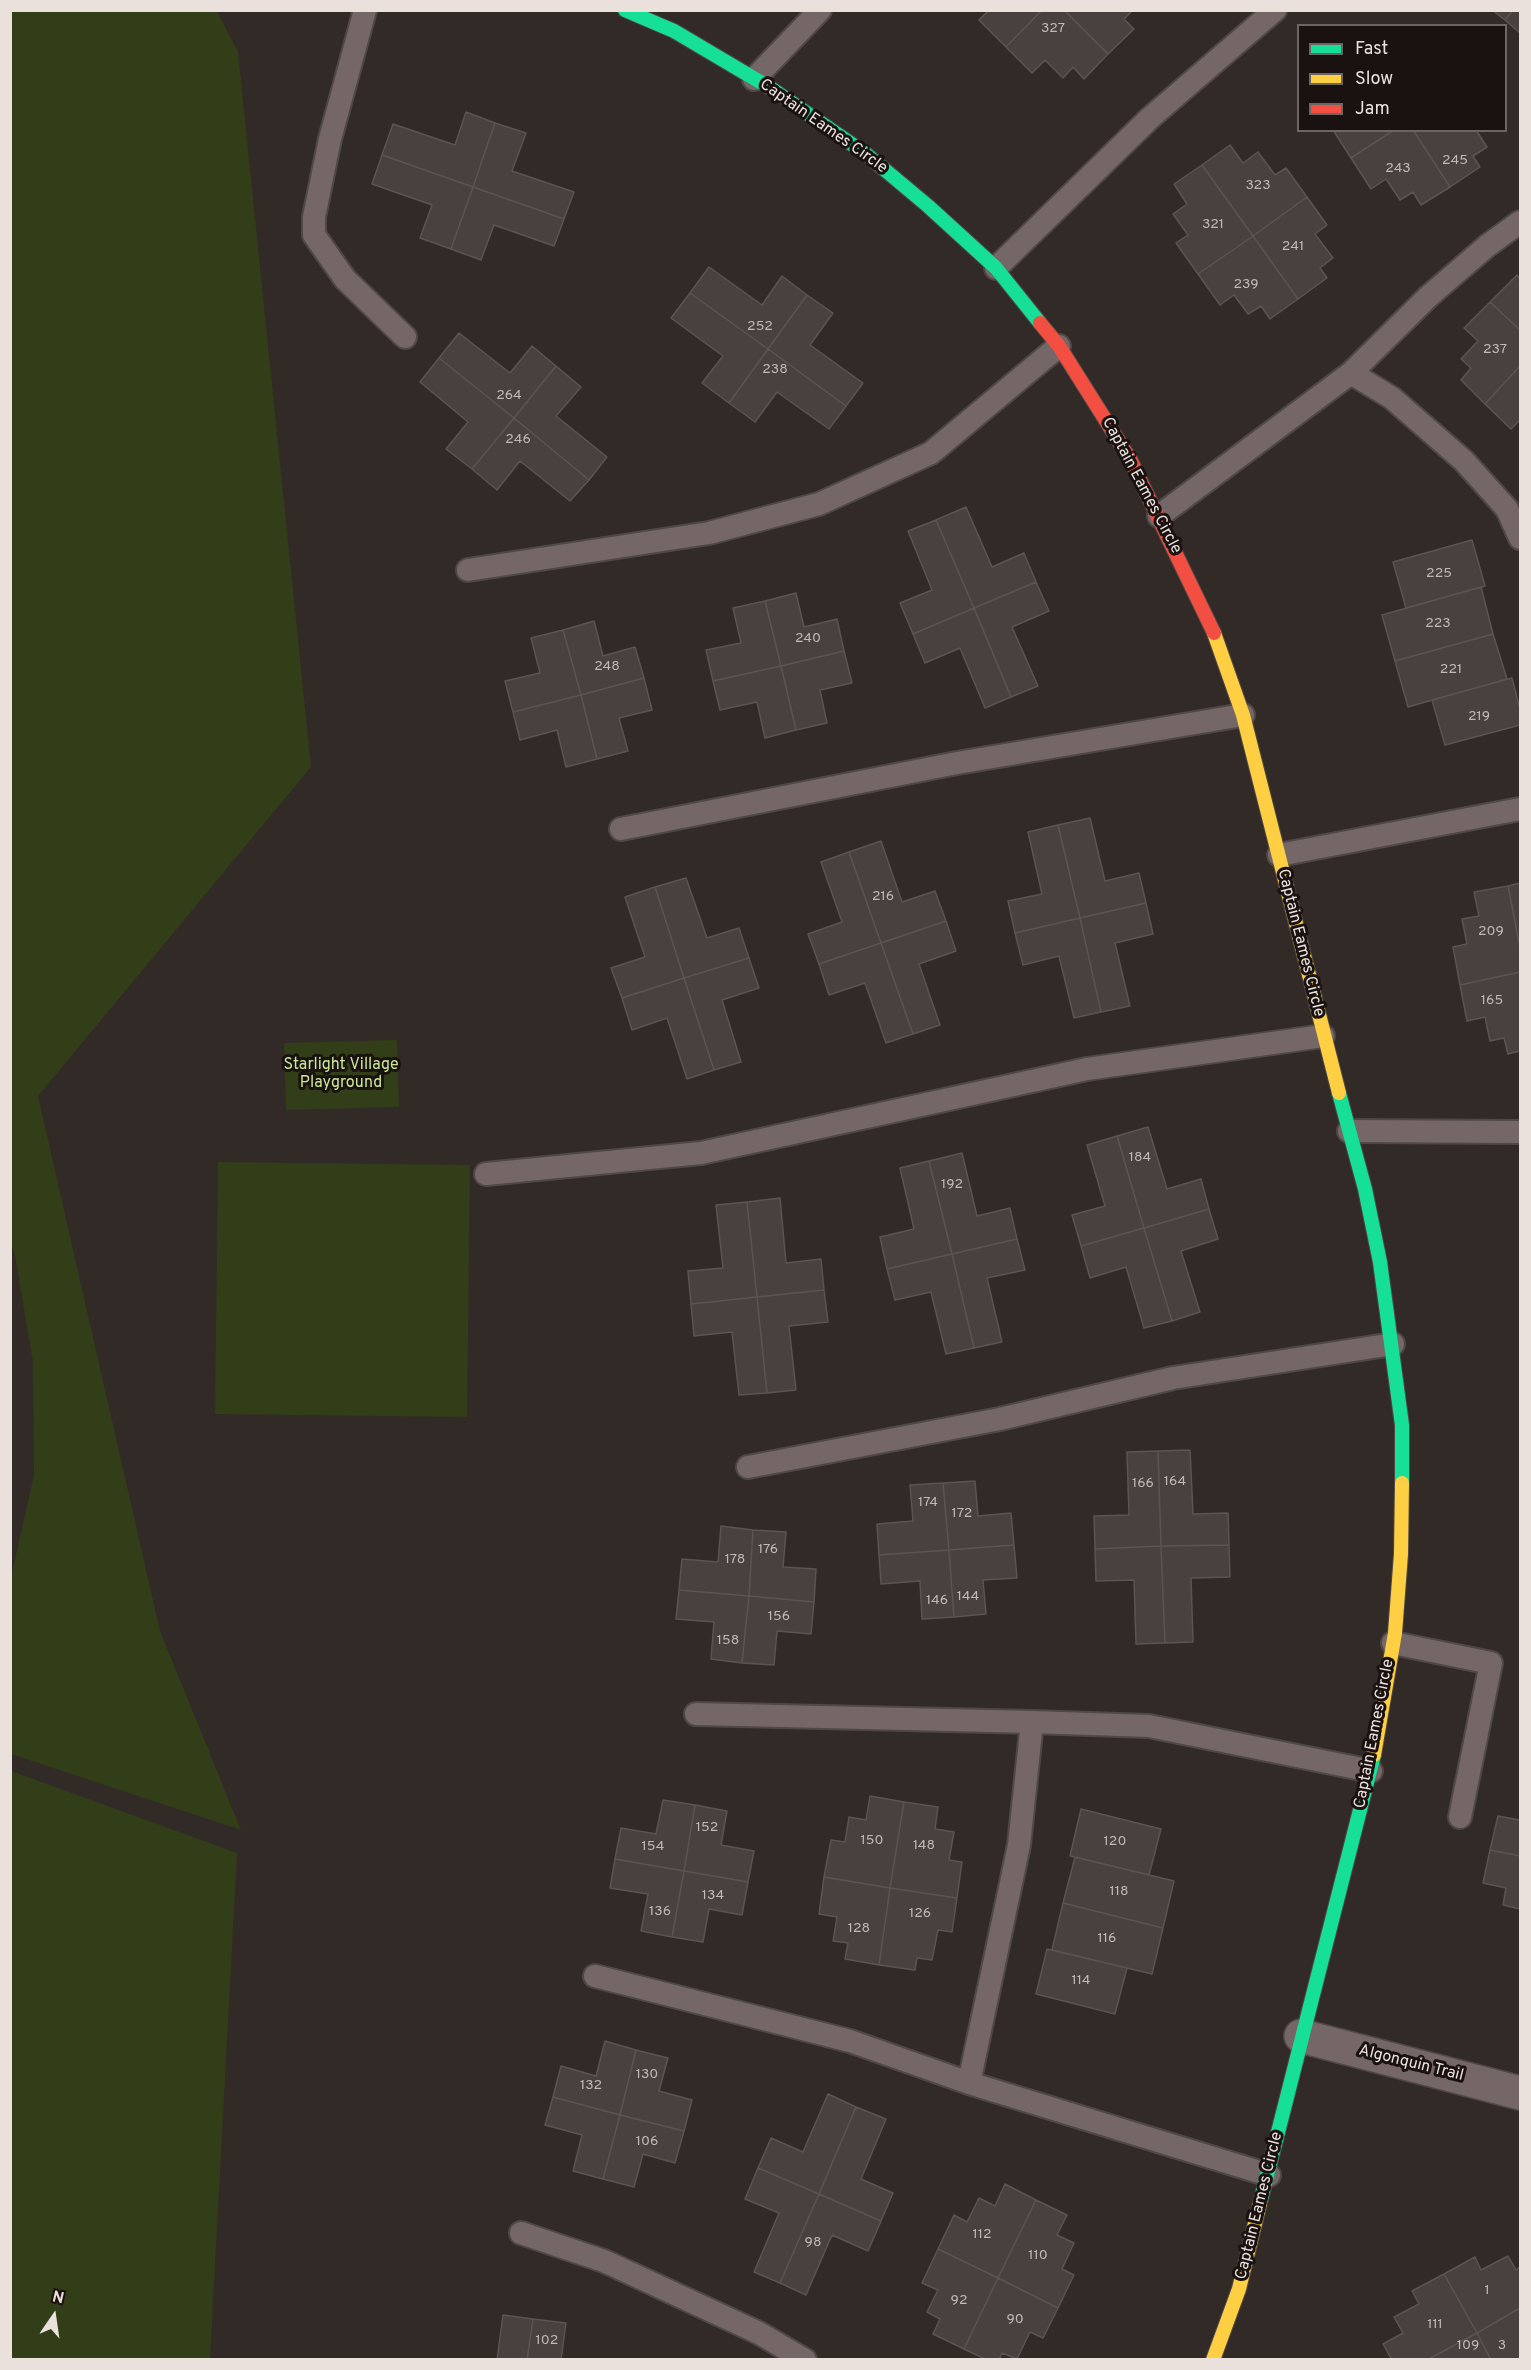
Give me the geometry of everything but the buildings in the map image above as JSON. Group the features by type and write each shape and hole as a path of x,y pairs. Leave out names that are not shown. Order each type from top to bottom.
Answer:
{"street":[{"name":"Captain Eames Circle","path":"625,10 674,31 772,89 866,153 996,268 1059,346 1130,459 1215,635 1243,715 1349,1131 1374,1231 1393,1344 1402,1425 1401,1554 1393,1643 1371,1771 1301,2036 1269,2175 1239,2289 1213,2360"},
{"name":"Algonquin Trail","path":"1301,2036 1521,2093"}],"lane":[{"path":"365,10 330,140 314,217 314,235 345,279 405,338"},
{"path":"754,79 820,10"},
{"path":"996,268 1150,118 1275,10"},
{"path":"1159,516 1351,373 1428,297 1487,246 1521,222"},
{"path":"468,570 709,533 819,504 931,453 1059,346"},
{"path":"1351,373 1392,398 1464,461 1507,509 1521,538"},
{"path":"621,829 957,763 1243,715"},
{"path":"1279,855 1521,809"},
{"path":"486,1174 702,1153 1087,1069 1323,1036"},
{"path":"1349,1131 1521,1132"},
{"path":"748,1467 1000,1419 1173,1378 1393,1344"},
{"path":"1393,1643 1491,1663 1460,1817"},
{"path":"696,1713 1149,1726 1371,1771"},
{"path":"969,2083 1018,1845 1032,1722"},
{"path":"595,1976 850,2042 969,2083 1269,2175"},
{"path":"521,2233 604,2261 759,2334 805,2360"}],"green space":[{"path":"11,10 217,11 238,52 311,767 38,1096 160,1631 241,1830 11,1754 11,1577 34,1475 33,1362 10,1239"},
{"name":"Starlight Village Playground","path":"397,1040 399,1107 286,1110 284,1043"},
{"path":"218,1162 470,1165 467,1417 215,1414"},
{"path":"11,1771 237,1853 210,2359 11,2359"}],"traffic: fast":[{"path":"625,10 674,31 772,89 866,154 996,268 1040,323"},
{"path":"1339,1093 1365,1189 1380,1262 1402,1425 1402,1483"},
{"path":"1260,2203 1374,1755"}],"traffic: slow":[{"path":"1214,633 1243,715 1339,1093"},
{"path":"1374,1755 1395,1633 1401,1554 1402,1483"},
{"path":"1213,2360 1239,2289 1260,2203"}],"traffic: jam":[{"path":"1040,323 1059,346 1130,459 1214,633"}]}
